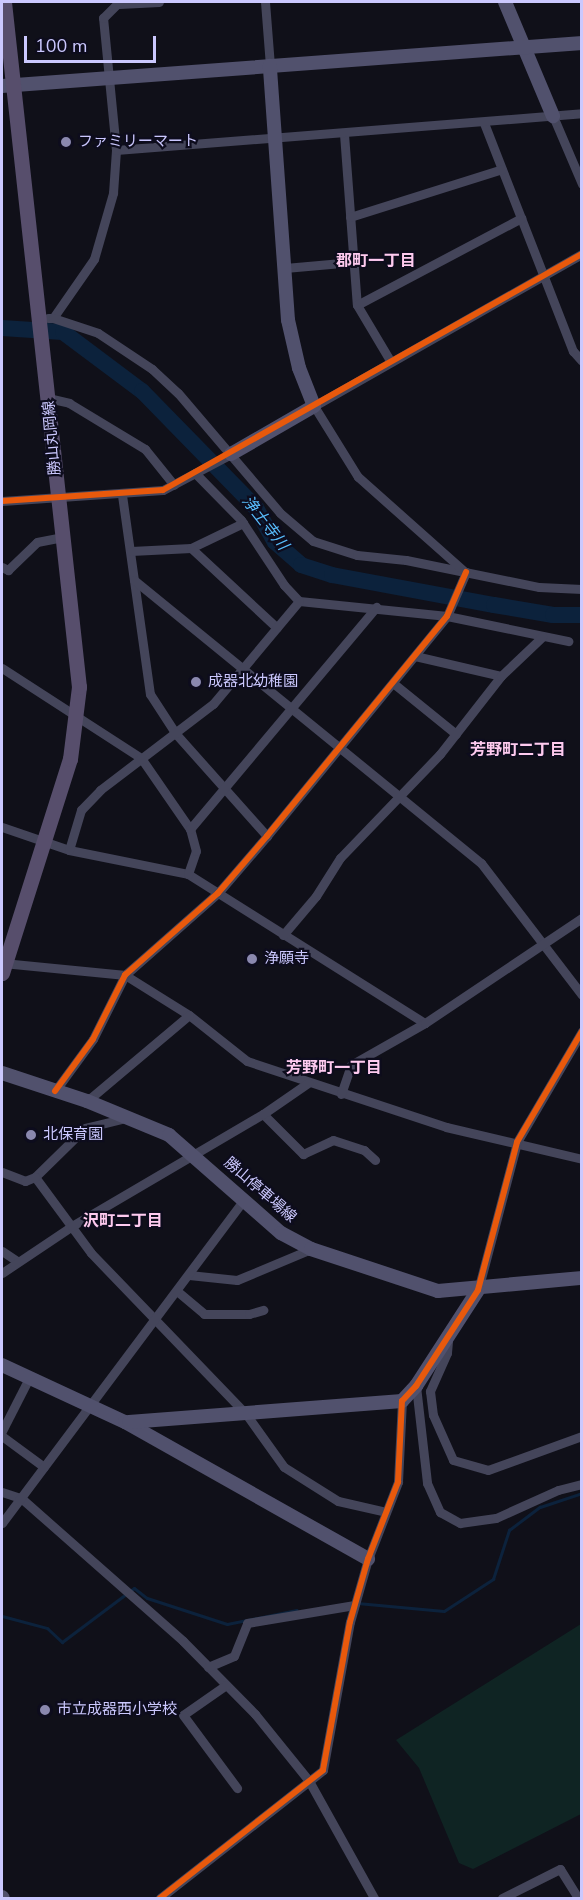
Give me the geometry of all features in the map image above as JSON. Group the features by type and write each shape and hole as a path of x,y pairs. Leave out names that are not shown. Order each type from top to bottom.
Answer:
{"main road":[{"name":"勝山丸岡線","path":"3,966 70,759 78,715 79,687 48,398 45,364 46,318 7,85 4,2"}],"street":[{"path":"159,2 119,3 103,18 107,79 116,150 113,193 94,259 46,318 98,333 152,369 178,393 280,513 313,541 357,555 466,572 552,589 582,589"},
{"path":"265,2 292,345 314,406 358,477 466,572"},
{"path":"505,2 582,184"},
{"path":"7,85 582,43"},
{"path":"116,150 484,123 582,113"},
{"path":"484,123 573,351 582,361"},
{"path":"344,134 357,305 391,362"},
{"path":"350,217 502,170"},
{"path":"357,305 521,218"},
{"path":"2,501 122,495 163,490 231,454 582,254"},
{"path":"285,268 353,262"},
{"path":"48,398 69,403 145,449 174,484"},
{"path":"197,472 243,523 284,585 299,601 448,613 542,637 568,641"},
{"path":"122,495 148,687 176,734 267,836"},
{"path":"131,551 191,548 243,523"},
{"path":"2,567 8,570 38,542 62,537"},
{"path":"191,548 277,628"},
{"path":"55,1092 93,1040 125,975 218,893 267,836 448,613 466,572"},
{"path":"134,580 481,863 582,995"},
{"path":"69,850 81,810 141,758 176,734 213,704 299,601"},
{"path":"190,829 226,790 375,607"},
{"path":"283,935 316,896 340,858 401,796 456,734 501,676 542,637"},
{"path":"415,656 501,676"},
{"path":"2,668 78,715 141,758 190,829 196,851 188,874"},
{"path":"393,683 456,734"},
{"path":"2,826 69,850 188,874 425,1023"},
{"path":"341,1094 351,1065 425,1023 508,964 544,944 582,918"},
{"path":"3,966 125,975 189,1015 247,1061 341,1094 482,1137 517,1142 582,1159"},
{"path":"87,1101 189,1015"},
{"path":"160,1899 323,1770 341,1657 354,1605 368,1559 398,1482 402,1401 416,1386 478,1290 517,1142 582,1031"},
{"name":"勝山停車場線","path":"2,1073 87,1101 169,1135 194,1154 243,1201 281,1233 311,1249 438,1291 478,1290 582,1278"},
{"path":"2,1273 72,1226 263,1114 308,1083"},
{"path":"263,1114 303,1154 333,1140 364,1150 375,1160"},
{"path":"2,1172 25,1181 35,1177 86,1128 126,1118"},
{"path":"35,1177 91,1253 246,1414 284,1467 311,1487 338,1501 386,1512"},
{"path":"2,1523 243,1201"},
{"path":"189,1275 237,1280 311,1249"},
{"path":"2,1251 17,1261"},
{"path":"177,1291 204,1314 249,1314 263,1310"},
{"path":"448,1339 447,1353 430,1392 433,1415 453,1460 488,1470 582,1436"},
{"path":"2,1365 125,1422 368,1559"},
{"path":"2,1431 28,1378"},
{"path":"416,1386 427,1483 440,1512 460,1523 496,1518 558,1490 582,1484"},
{"path":"125,1422 402,1401"},
{"path":"2,1436 44,1467"},
{"path":"2,1492 21,1498 226,1685 309,1780 374,1899"},
{"path":"208,1667 234,1656 247,1623 354,1605"},
{"path":"226,1685 183,1715 237,1788"},
{"path":"502,1899 560,1869 578,1899"}],"green space":[{"path":"581,1624 581,1814 473,1869 459,1863 419,1768 396,1740"}],"waterway":[{"name":"浄土寺川","path":"2,328 63,332 142,391 256,508 275,542 301,565 332,575 494,605 553,615 582,615"},
{"path":"357,1603 444,1611 493,1579 509,1530 540,1507 582,1493"},
{"path":"2,1616 47,1628 62,1642 134,1588 147,1598 227,1624 297,1610"}],"cycle path":[{"path":"2,501 163,490 582,254"},
{"path":"55,1091 93,1039 125,975 218,893 267,836 447,616 466,572"},
{"path":"160,1898 323,1770 350,1622 368,1559 398,1482 402,1401 416,1386 478,1290 517,1142 582,1031"}],"place":[{"name":"ファミリーマート","path":"66,142"},
{"name":"成器北幼稚園","path":"196,682"},
{"name":"浄願寺","path":"252,959"},
{"name":"北保育園","path":"31,1135"},
{"name":"市立成器西小学校","path":"45,1710"}],"district":[{"name":"郡町一丁目","path":"376,261"},
{"name":"芳野町二丁目","path":"518,750"},
{"name":"芳野町一丁目","path":"334,1068"},
{"name":"沢町二丁目","path":"123,1221"}]}
